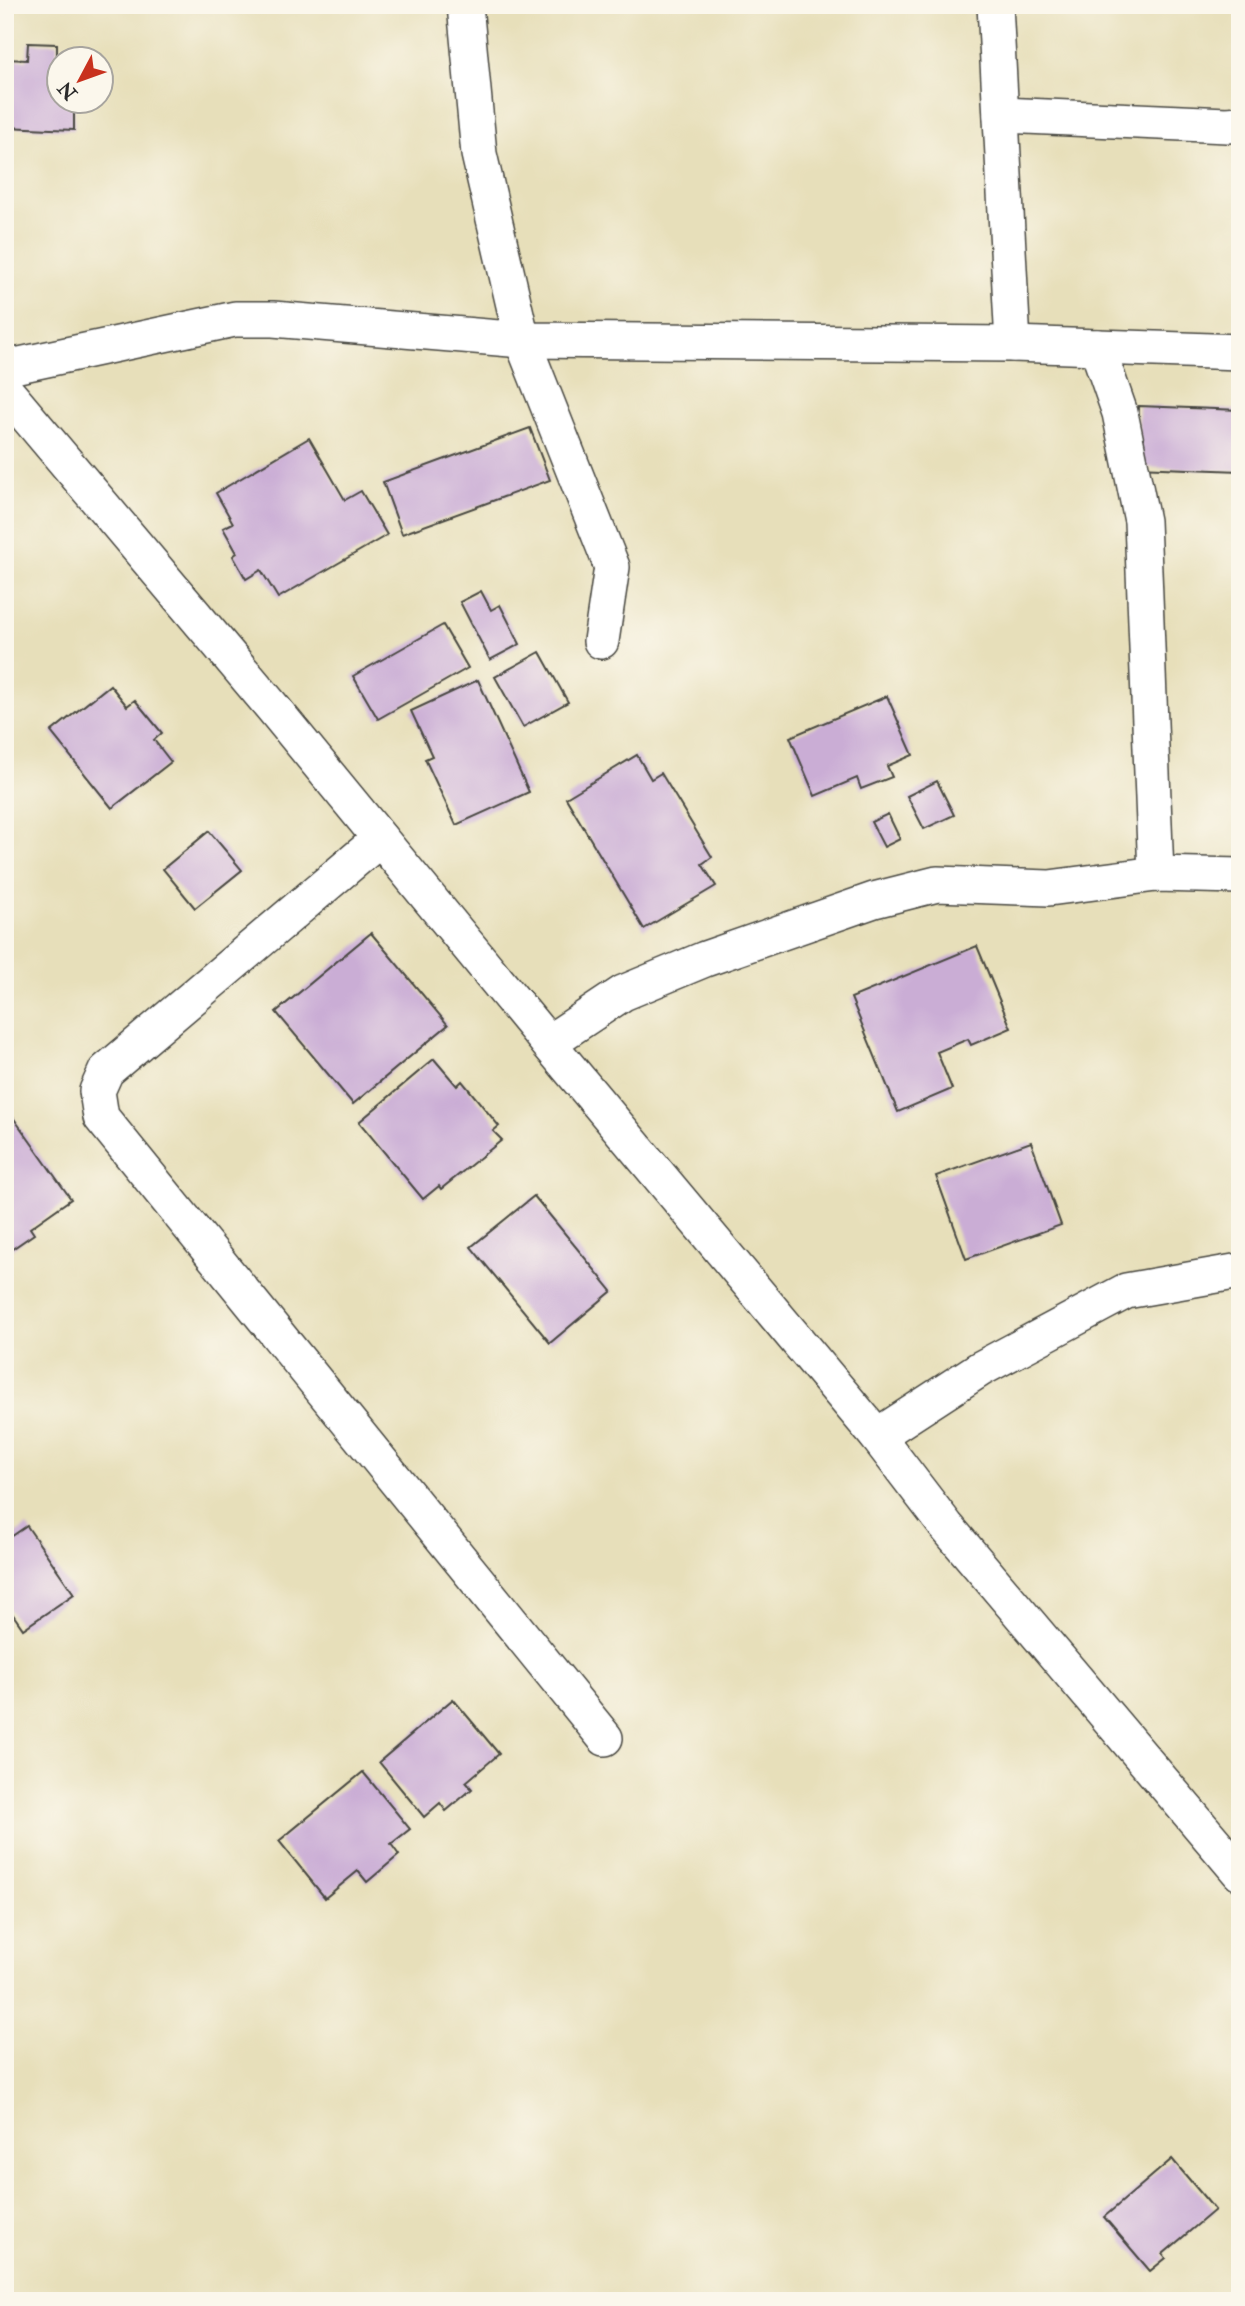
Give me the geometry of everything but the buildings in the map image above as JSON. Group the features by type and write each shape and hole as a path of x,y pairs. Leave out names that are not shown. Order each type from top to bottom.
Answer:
{"street":[{"path":"465,5 479,154 523,340 612,567 601,641"},
{"path":"995,5 1013,344"},
{"path":"1001,115 1240,124"},
{"path":"5,368 235,319 273,319 523,340 1013,344 1240,352"},
{"path":"1097,347 1120,413 1142,522 1156,874"},
{"path":"5,390 877,1436 946,1526 1240,1873"},
{"path":"380,839 106,1071 97,1091 101,1117 605,1738"},
{"path":"548,1043 623,993 705,958 874,900 937,884 1049,888 1156,874 1240,876"},
{"path":"877,1436 980,1369 1126,1292 1240,1271"}]}
